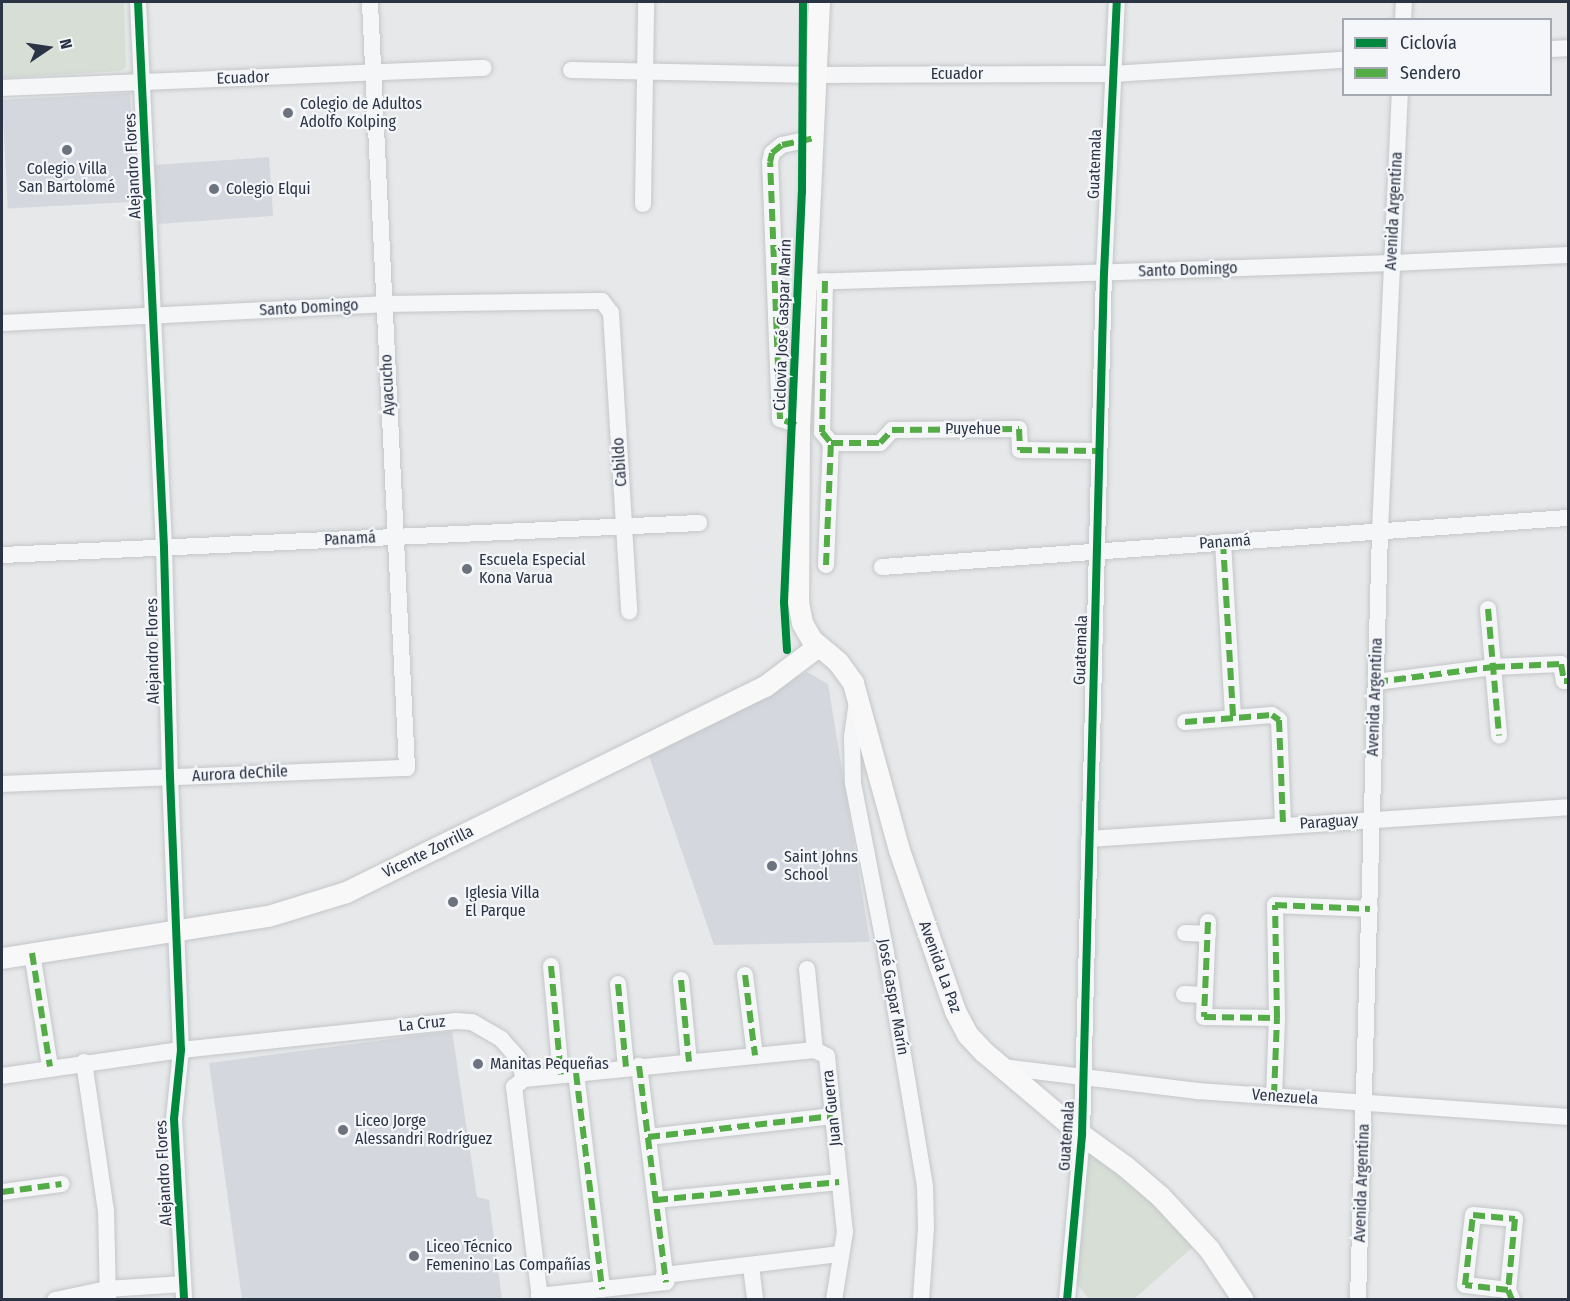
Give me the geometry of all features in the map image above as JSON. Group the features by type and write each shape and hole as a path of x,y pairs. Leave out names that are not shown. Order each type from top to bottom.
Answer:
{"main road":[{"path":"818,646 807,633 799,613 799,425 816,282 815,138 819,2"},
{"name":"Avenida La Paz","path":"818,646 838,662 858,695 882,795 955,1011 975,1044 1082,1135 1143,1180 1177,1212 1209,1250 1243,1299"},
{"name":"Vicente Zorrilla","path":"2,958 177,928 268,916 346,892 765,686 818,646"}],"street":[{"name":"Alejandro Flores","path":"138,2 164,548 181,1050 174,1119 184,1292"},
{"name":"Ayacucho","path":"370,2 406,768"},
{"path":"643,204 646,2"},
{"name":"Guatemala","path":"1070,1296 1082,1135 1104,273 1117,2"},
{"path":"1403,18 1404,2"},
{"path":"1552,49 1569,48"},
{"name":"Ecuador","path":"571,70 645,69 817,75 1112,74 1342,60"},
{"name":"Ecuador","path":"2,88 484,68"},
{"name":"Avenida Argentina","path":"1358,1299 1380,530 1400,96"},
{"path":"799,425 780,419 770,162 772,153 782,145 815,138"},
{"name":"Santo Domingo","path":"816,282 1569,255"},
{"path":"816,282 822,432 831,443 826,565"},
{"name":"Santo Domingo","path":"2,322 384,304 602,301 610,313"},
{"name":"Cabildo","path":"610,313 629,611"},
{"name":"Puyehue","path":"831,443 880,443 892,430 1019,429 1020,450 1099,451"},
{"name":"Panamá","path":"882,567 1569,518"},
{"name":"Panamá","path":"2,555 699,523"},
{"path":"1222,542 1233,717"},
{"path":"1488,609 1499,736"},
{"path":"1376,682 1493,667 1561,664 1564,681 1569,681"},
{"name":"José Gaspar Marín","path":"858,695 852,737 853,783 886,953 925,1187 926,1228 921,1299"},
{"path":"1185,722 1272,716 1279,720 1283,826"},
{"name":"Aurora deChile","path":"2,784 406,768"},
{"name":"Paraguay","path":"1089,839 1569,807"},
{"path":"1274,1096 1277,1018 1275,905 1370,909"},
{"path":"1185,933 1208,928 1204,1017 1277,1018"},
{"path":"32,953 50,1068"},
{"path":"551,966 602,1289"},
{"name":"Juan Guerra","path":"807,969 815,1050 827,1056 845,1232 834,1299"},
{"path":"745,975 755,1055"},
{"path":"681,980 689,1062"},
{"path":"618,984 648,1137 665,1278"},
{"path":"1184,994 1205,995"},
{"name":"La Cruz","path":"2,1076 84,1062 181,1050 456,1021 472,1022 501,1039 518,1058 524,1079"},
{"path":"815,1050 633,1066 524,1079 514,1087 540,1298 841,1254"},
{"path":"84,1062 106,1211 108,1294"},
{"name":"Venezuela","path":"1002,1067 1083,1078 1274,1096 1569,1117"},
{"path":"648,1137 832,1116"},
{"path":"656,1200 839,1182"},
{"path":"2,1192 61,1184"},
{"path":"1473,1215 1515,1219 1510,1295 1466,1285 1473,1215"},
{"path":"751,1266 755,1299"},
{"path":"55,1299 108,1294 184,1292"}],"shaded area":[{"path":"2,2 124,2 126,67 121,71 2,78"},
{"name":"Colegio Villa San Bartolomé","path":"130,93 136,202 8,209 2,100"},
{"name":"Colegio Elqui","path":"269,157 273,216 158,224 154,165"},
{"name":"Saint Johns School","path":"807,672 828,684 870,942 714,945 647,750"},
{"name":"Liceo Jorge Alessandri Rodríguez","path":"452,1031 477,1197 489,1200 502,1299 242,1299 209,1063"},
{"path":"1085,1145 1160,1203 1194,1246 1134,1299 1089,1299 1077,1284"}],"marked path":[{"path":"796,425 780,419 770,162 772,153 782,145 815,138"},
{"path":"825,281 822,432 831,443 880,443 892,430 1019,429 1020,450 1099,451"},
{"path":"826,565 831,443"},
{"path":"1223,542 1233,717"},
{"path":"1488,609 1499,736"},
{"path":"1376,682 1493,667 1561,664 1564,681 1568,681"},
{"path":"1185,722 1272,715 1279,720 1283,826"},
{"path":"1274,1096 1277,1018 1275,905 1370,909"},
{"path":"1208,922 1204,1017 1277,1018"},
{"path":"32,953 50,1067"},
{"path":"551,966 561,1075"},
{"path":"745,975 755,1055"},
{"path":"681,980 689,1062"},
{"path":"618,984 626,1067"},
{"path":"639,1066 666,1282"},
{"path":"576,1073 602,1289"},
{"path":"648,1137 833,1116"},
{"path":"656,1200 839,1182"},
{"path":"2,1192 61,1184"},
{"path":"1508,1290 1465,1285 1473,1215 1515,1219 1508,1290 1512,1300"}],"cycle path":[{"path":"138,2 164,548 181,1050 174,1119 184,1300"},
{"name":"Ciclovía José Gaspar Marín","path":"787,650 784,602 802,192 803,2"},
{"path":"1067,1300 1082,1135 1104,273 1117,2"}],"place":[{"name":"Colegio de Adultos Adolfo Kolping","path":"288,113"},
{"name":"Colegio Villa San Bartolomé","path":"67,150"},
{"name":"Colegio Elqui","path":"214,189"},
{"name":"Escuela Especial Kona Varua","path":"467,569"},
{"name":"Saint Johns School","path":"772,866"},
{"name":"Iglesia Villa El Parque","path":"453,902"},
{"name":"Manitas Pequeñas","path":"478,1064"},
{"name":"Liceo Jorge Alessandri Rodríguez","path":"343,1130"},
{"name":"Liceo Técnico Femenino Las Compañías","path":"414,1256"}]}
